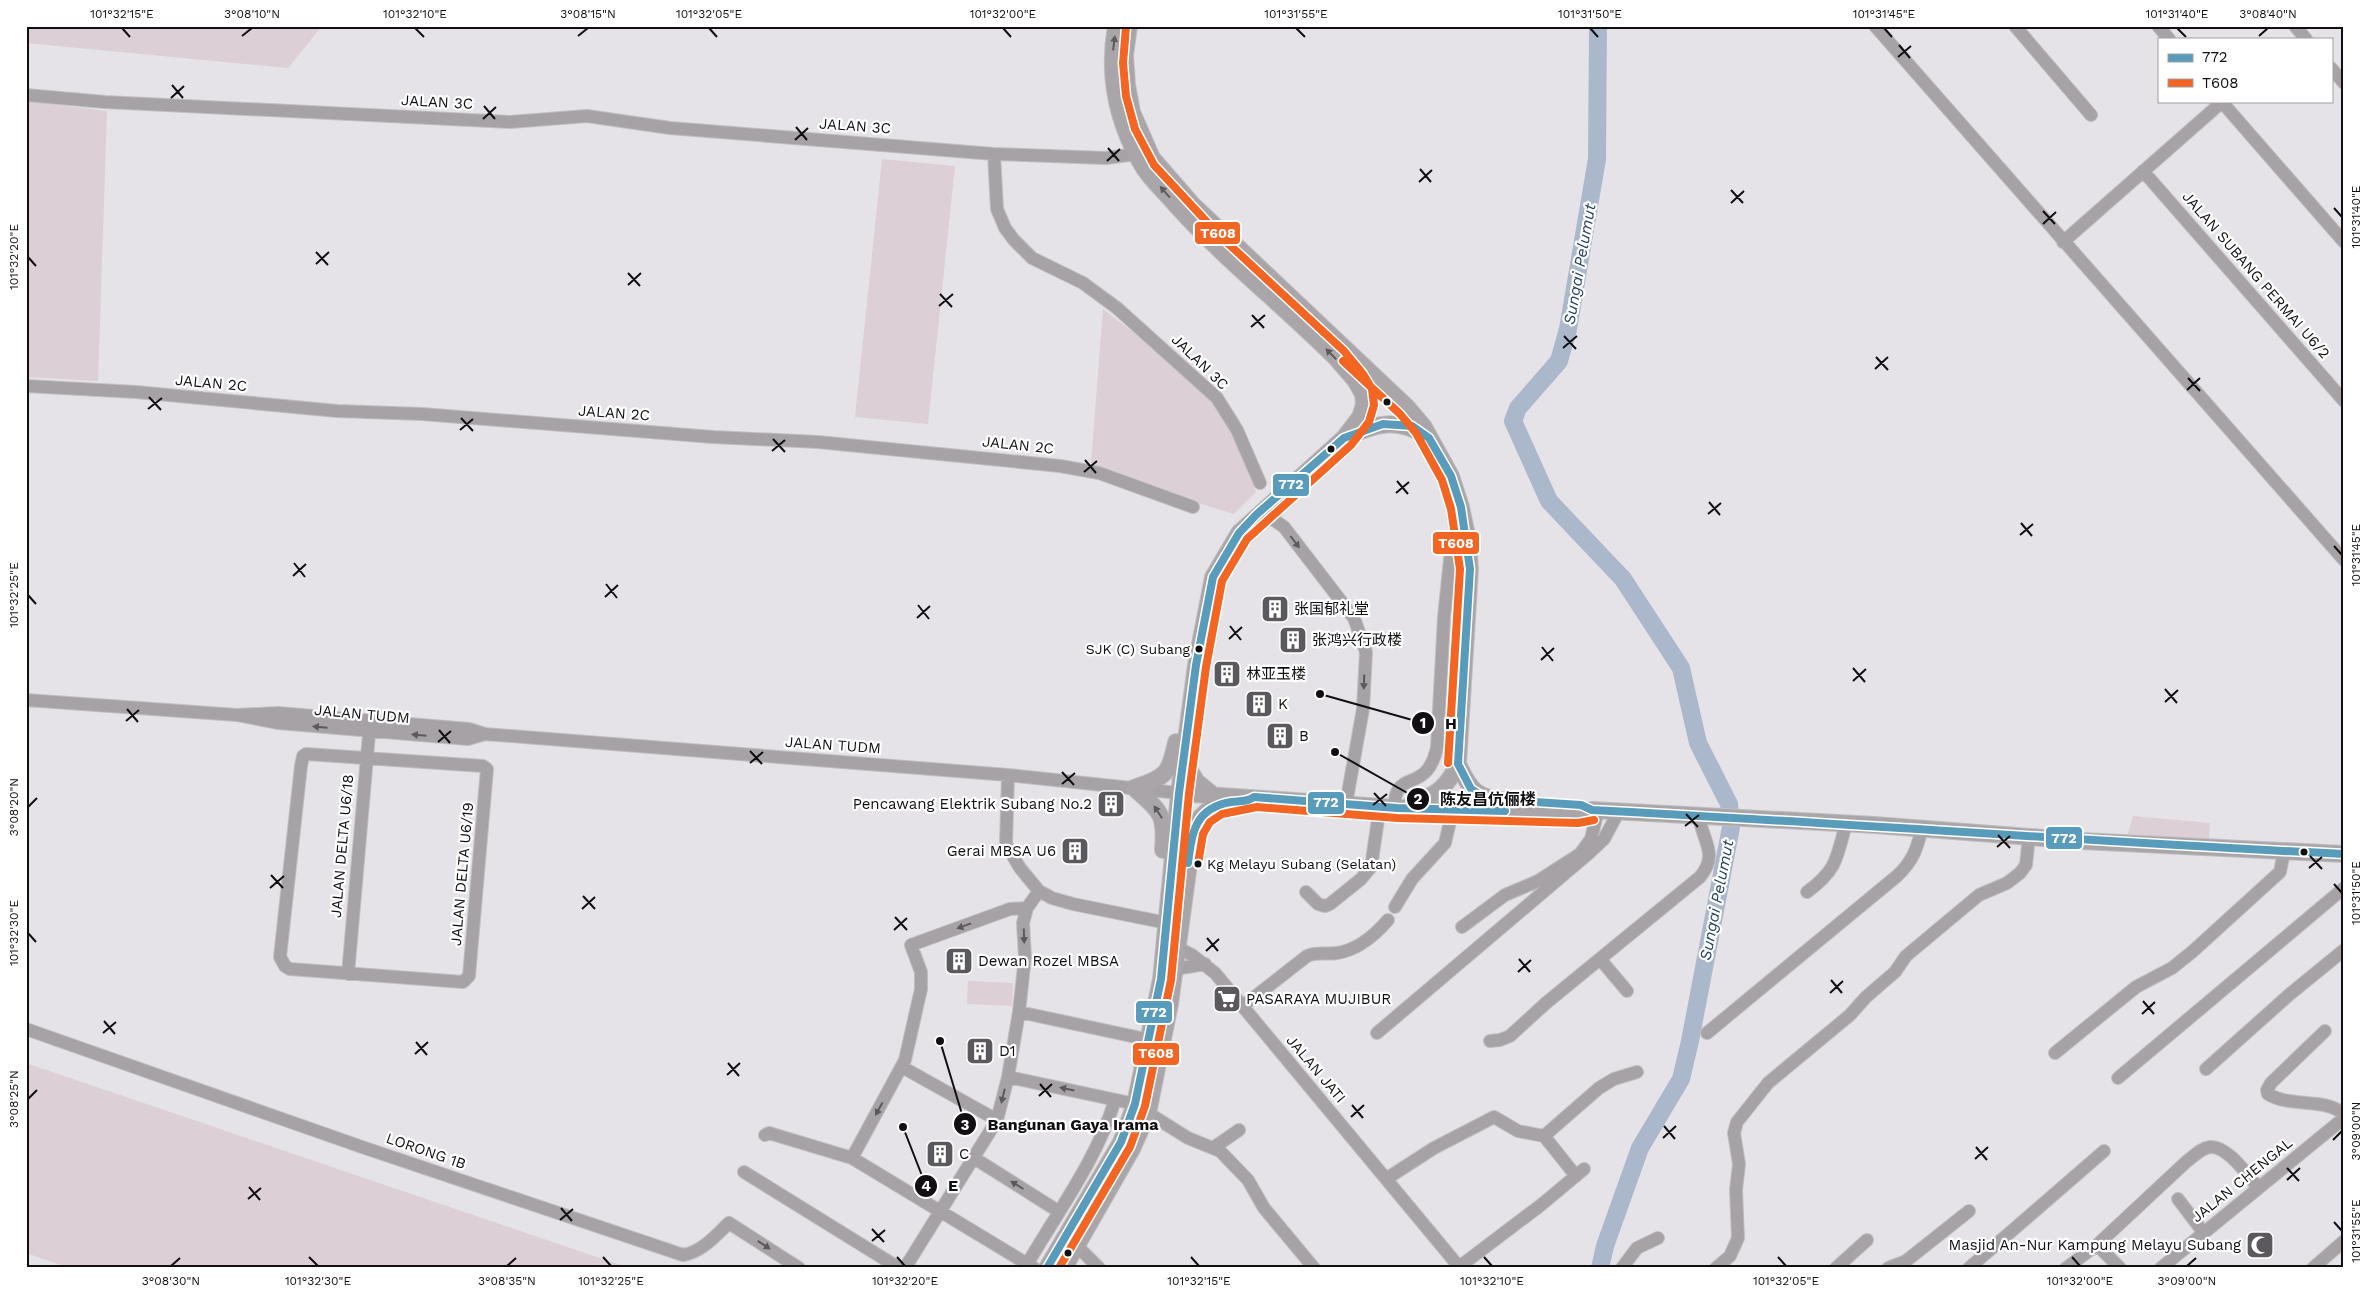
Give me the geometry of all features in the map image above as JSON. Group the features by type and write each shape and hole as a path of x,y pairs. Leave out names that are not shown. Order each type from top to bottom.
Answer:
{"main road":[{"path":"1047,1268 1142,1109 1150,1040 1161,979 1171,893 1179,793 1190,707 1204,612 1212,577 1239,533 1257,514 1344,438 1360,417 1364,405 1363,394 1355,380 1313,335 1199,231 1144,168 1136,154 1117,107 1113,80 1112,47 1116,26"},
{"path":"1129,26 1126,55 1127,85 1132,112 1152,158 1192,204 1407,407 1424,427 1451,476 1461,507 1468,540 1470,568 1458,764 1452,776 1439,792 1429,798 1391,807"},
{"path":"1344,438 1383,424 1412,426 1429,438"},
{"path":"1171,893 1162,862 1165,829 1163,818 1150,802 1134,788 1152,781 1169,770 1180,722 1190,707"},
{"path":"1184,760 1197,782 1213,795"},
{"path":"1458,764 1472,789 1487,799 1581,805 1595,810"},
{"path":"1179,793 1391,807 1578,813 1595,810 1699,815 1922,828 2082,841 2344,854"},
{"path":"1069,1265 1076,1244 1132,1149 1170,1004 1191,841 1199,817 1220,804 1247,802 1254,797"}],"street":[{"path":"1875,26 2062,242 2344,560"},
{"path":"2015,26 2091,114"},
{"path":"2158,26 2168,38"},
{"path":"2295,26 2305,38"},
{"path":"2332,69 2344,83"},
{"name":"JALAN 3C","path":"26,94 105,102 510,122 588,116 670,128 994,154 1106,158 1136,154"},
{"path":"2062,242 2222,102 2344,242"},
{"name":"JALAN 3C","path":"994,154 997,209 1005,228 1014,240 1032,258 1083,283 1117,308 1217,398 1238,430 1260,483"},
{"name":"JALAN SUBANG PERMAI U6/2","path":"2143,171 2344,401"},
{"name":"JALAN 2C","path":"26,386 136,392 337,411 422,414 713,437 818,442 1060,466 1100,473 1193,507"},
{"path":"1257,514 1271,518 1284,527 1348,609 1362,638 1366,652 1363,709 1346,804"},
{"path":"1306,892 1318,904 1325,906 1330,904 1367,873 1396,792 1400,787 1426,773 1431,766 1437,747 1444,617 1451,550 1449,542"},
{"name":"JALAN TUDM","path":"26,700 237,716 278,713 370,726 469,729 485,734 1008,775 1179,793"},
{"name":"JALAN DELTA U6/18","path":"348,974 370,726"},
{"path":"348,974 290,969 284,966 280,956 303,756 306,754 366,756"},
{"name":"JALAN DELTA U6/19","path":"348,974 463,982 469,976 487,775 486,768 483,766 366,756"},
{"path":"1008,775 1006,844 1020,868 1039,891 1052,898 1066,902 1167,923"},
{"path":"1395,907 1412,879 1444,843 1453,809"},
{"path":"1462,927 1505,895 1538,881 1580,854 1591,839 1595,810"},
{"path":"1377,1033 1588,854 1604,839 1619,811"},
{"path":"1490,1041 1510,1036 1705,871 1710,852 1700,829 1699,815"},
{"path":"1806,892 1824,879 1832,868 1846,823"},
{"path":"1706,1033 1909,865 1916,853 1922,828"},
{"path":"1716,1268 1730,1256 1738,1238 1736,1190 1739,1164 1734,1133 1737,1122 1768,1084 1896,972 1906,956 1979,895 2007,883 2020,874 2026,865 2029,836"},
{"path":"2055,1054 2136,987 2172,968 2192,952 2280,872 2284,852"},
{"path":"2118,1078 2344,888"},
{"path":"905,1268 997,1120 1008,1077 1019,1012 1024,957 1023,923 1028,908 1039,891"},
{"path":"852,1158 902,1067 921,989 921,972 911,946 1010,910 1028,908"},
{"path":"1243,1006 1307,956 1319,952 1338,953 1354,948 1375,935 1388,920"},
{"name":"JALAN JATI","path":"1178,948 1216,973 1459,1267"},
{"path":"2206,1069 2290,994 2344,950"},
{"path":"1600,959 1627,991"},
{"path":"1175,970 1205,964"},
{"path":"1019,1012 1150,1040"},
{"name":"LORONG 1B","path":"26,1029 362,1147 683,1255 693,1253 702,1247 729,1223 799,1268"},
{"path":"2325,1031 2271,1083 2267,1090 2268,1094 2284,1101 2330,1107 2344,1114"},
{"path":"902,1067 997,1120"},
{"path":"1544,1136 1599,1088 1614,1079 1637,1072"},
{"path":"1008,1077 1115,1100 1142,1109 1188,1138 1220,1151 1248,1180 1264,1208 1314,1268"},
{"path":"765,1135 769,1133 852,1158 1029,1266 1058,1211 1083,1170 1110,1115 1115,1100"},
{"path":"1386,1179 1434,1148 1490,1118 1500,1119 1518,1131 1544,1136 1580,1173 1459,1267"},
{"name":"JALAN CHENGAL","path":"2169,1265 2203,1232 2344,1118"},
{"path":"1213,1148 1238,1130"},
{"path":"2066,1268 2097,1245 2198,1152 2210,1147 2220,1150 2236,1160 2258,1187"},
{"path":"1969,1268 2104,1152"},
{"path":"974,1158 1058,1211"},
{"path":"744,1172 899,1268"},
{"path":"2178,1199 2203,1232"},
{"path":"1888,1268 1906,1261 1969,1212"},
{"path":"1622,1268 1637,1248 1658,1238"},
{"path":"1836,1268 1867,1240"},
{"path":"2313,1268 2344,1241"},
{"path":"1076,1244 1098,1268"},
{"path":"2097,1245 2120,1268"}],"shaded area":[{"path":"26,26 322,26 288,68 26,43"},
{"path":"26,101 107,111 98,381 26,377 28,189 26,189"},
{"path":"882,159 955,166 928,424 855,417"},
{"path":"1103,309 1182,371 1210,399 1227,421 1256,492 1234,514 1188,500 1091,463"},
{"path":"2133,816 2210,823 2209,843 2127,836"},
{"path":"968,981 1013,983 1012,1006 967,1004"},
{"path":"26,1063 629,1268 69,1268 26,1253"}],"waterway":[{"name":"Sungai Pelumut","path":"1598,26 1597,159 1568,329 1559,361 1518,408 1513,421 1549,501 1623,579 1681,668 1698,743 1729,804 1731,827 1681,1079 1640,1148 1605,1246 1600,1268"}],"transit line":[{"name":"T608","path":"1059,1268 1130,1147 1145,1106 1171,980 1189,794 1206,667 1222,581 1247,539 1351,445 1369,422 1374,405 1372,389 1363,374 1344,351 1220,236 1154,165 1135,129 1126,96 1123,63 1126,27"},
{"name":"T608","path":"1343,361 1400,414 1416,433 1442,480 1451,509 1460,569 1448,763"},
{"name":"772","path":"1047,1268 1121,1142 1135,1104 1161,979 1179,793 1196,665 1213,577 1239,533 1257,514 1344,438 1383,424 1412,426 1429,438 1451,476 1461,507 1470,569 1458,764 1471,789 1487,799 1581,805 1592,810 2344,854"},
{"name":"772","path":"1188,863 1191,841 1203,816 1219,805 1246,801 1254,797 1397,808 1505,811"},
{"name":"T608","path":"1198,864 1203,834 1210,822 1222,814 1257,807 1397,818 1578,823 1594,820"}],"place":[{"name":"张国郁礼堂","path":"1275,609"},
{"name":"张鸿兴行政楼","path":"1293,640"},
{"name":"SJK (C) Subang","path":"1199,649"},
{"name":"林亚玉楼","path":"1227,674"},
{"name":"H","path":"1320,694"},
{"name":"K","path":"1259,704"},
{"name":"B","path":"1280,736"},
{"name":"陈友昌伉俪楼","path":"1335,752"},
{"name":"Pencawang Elektrik Subang No.2","path":"1111,804"},
{"name":"Gerai MBSA U6","path":"1075,851"},
{"name":"Kg Melayu Subang (Selatan)","path":"1198,864"},
{"name":"Dewan Rozel MBSA","path":"959,961"},
{"name":"PASARAYA MUJIBUR","path":"1227,999"},
{"name":"Bangunan Gaya Irama","path":"940,1041"},
{"name":"D1","path":"980,1051"},
{"name":"E","path":"903,1127"},
{"name":"C","path":"940,1154"},
{"name":"Masjid An-Nur Kampung Melayu Subang","path":"2260,1245"}]}
